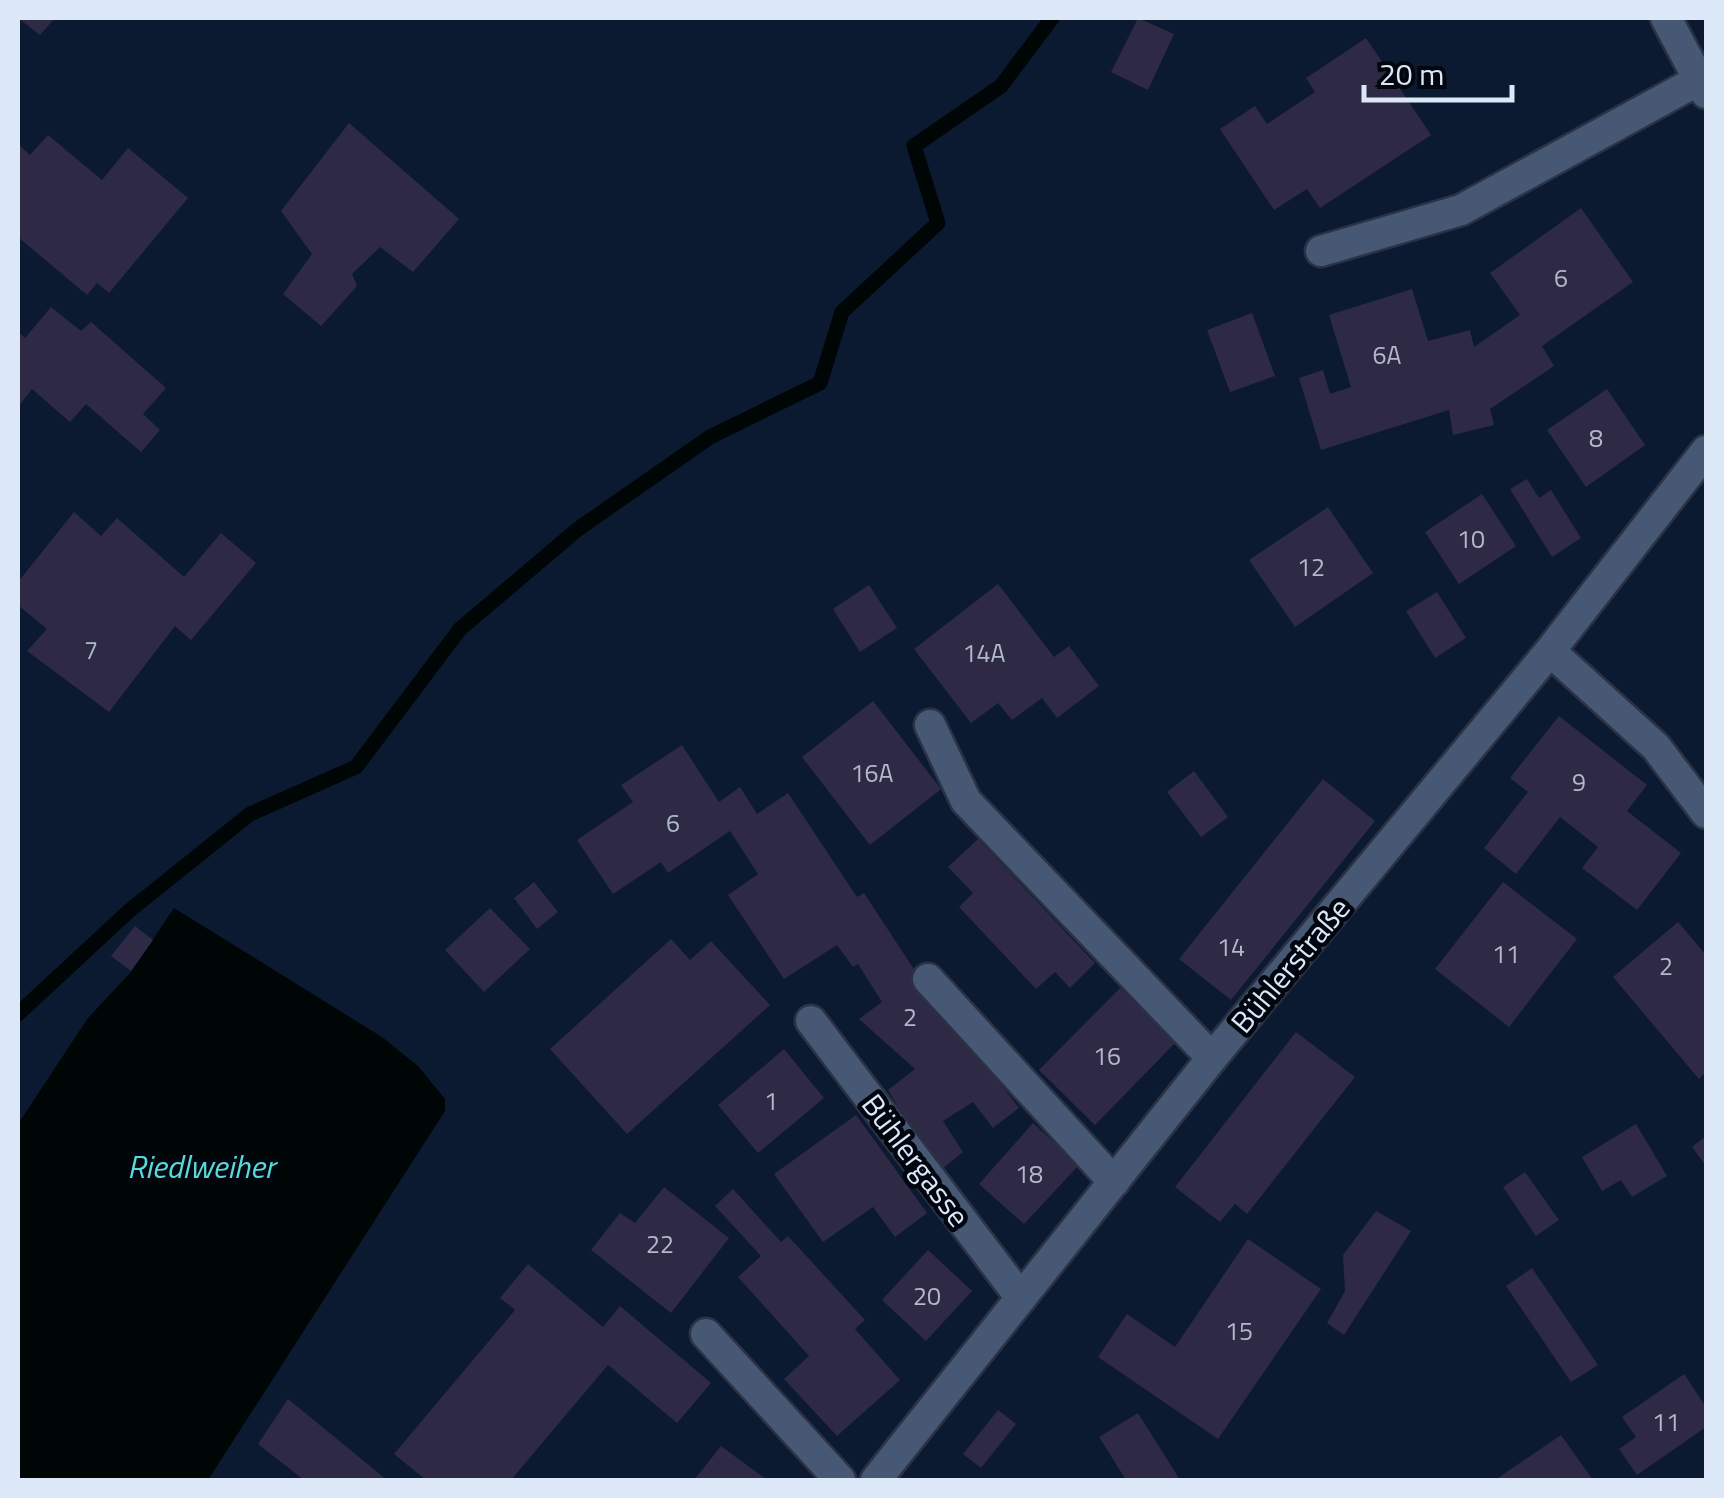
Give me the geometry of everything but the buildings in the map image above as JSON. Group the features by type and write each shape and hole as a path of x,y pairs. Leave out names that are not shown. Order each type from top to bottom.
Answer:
{"street":[{"path":"1321,251 1461,210 1704,82 1666,18"},
{"name":"Bühlerstraße","path":"876,1480 1212,1058 1550,651 1706,451"},
{"path":"1550,651 1656,747 1706,813"},
{"path":"930,725 966,800 1212,1058"},
{"path":"928,979 1114,1182"},
{"name":"Bühlergasse","path":"812,1022 1021,1298"},
{"path":"706,1334 840,1480"}],"water":[{"name":"Riedlweiher","path":"174,908 382,1037 418,1066 445,1099 445,1111 208,1480 18,1480 18,1124 88,1018 131,972"}],"waterway":[{"path":"18,1014 129,911 250,814 356,767 460,629 578,529 710,437 820,383 842,312 938,223 914,146 1001,86 1052,18"}]}
